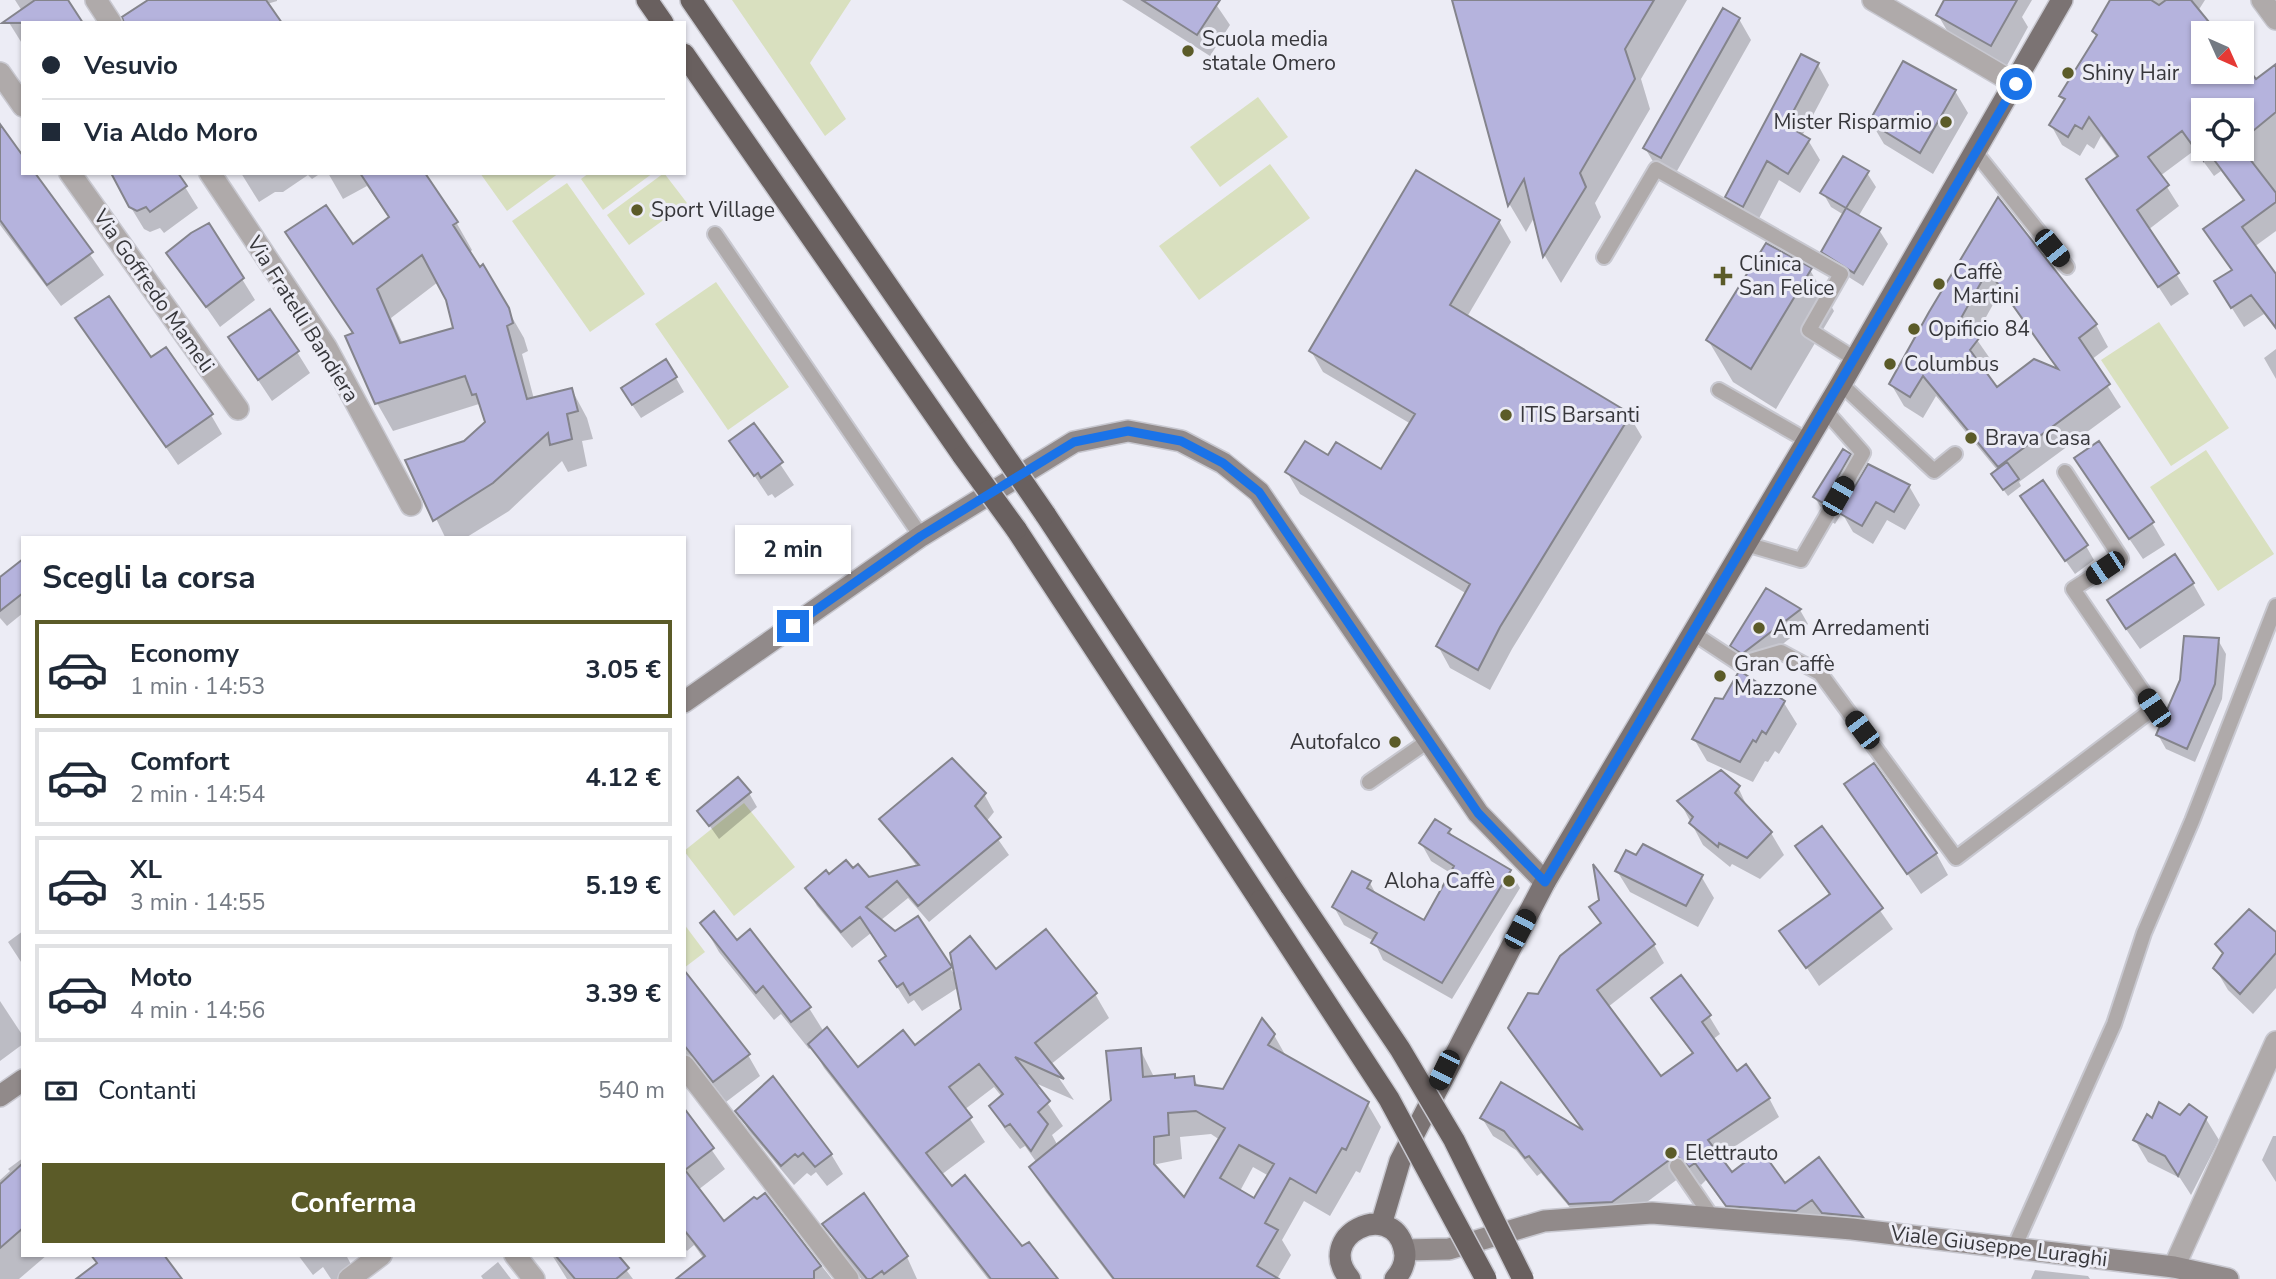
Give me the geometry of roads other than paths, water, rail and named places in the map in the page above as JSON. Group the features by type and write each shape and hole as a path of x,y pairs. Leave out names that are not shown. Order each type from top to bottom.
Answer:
{"highway":[{"path":"647,0 662,21"},
{"path":"691,0 1045,514 1399,1049 1447,1129 1524,1279"},
{"path":"686,57 1016,529 1261,901 1389,1099 1486,1279"}],"main road":[{"path":"1381,1225 1399,1161 1545,882 1856,359 2062,0"},
{"path":"1350,1279 1341,1262 1344,1241 1360,1227 1381,1225 1396,1234 1404,1250 1403,1268 1395,1279"}],"street":[{"path":"96,0 110,21"},
{"path":"1873,0 2016,84"},
{"path":"2262,0 2276,19"},
{"path":"0,73 21,103"},
{"name":"Via Goffredo Mameli","path":"71,175 238,410"},
{"name":"Via Fratelli Bandiera","path":"211,175 326,347 411,505"},
{"path":"686,701 921,536 1074,442 1128,431 1181,441 1223,463 1259,492 1478,813 1545,882"},
{"path":"2174,1267 2276,1042"},
{"path":"686,1069 848,1279"},
{"path":"0,1096 21,1081"},
{"name":"Viale Giuseppe Luraghi","path":"1404,1250 1449,1249 1544,1221 1651,1213 1852,1229 2174,1267 2228,1279"},
{"path":"349,1279 378,1257"},
{"path":"516,1257 534,1279"}],"lane":[{"path":"1976,153 2067,267"},
{"path":"1604,257 1656,169 1841,274 1809,330 1856,359"},
{"path":"715,234 921,536"},
{"path":"1841,384 1934,471 1955,454"},
{"path":"1719,390 1808,440"},
{"path":"1746,544 1801,560 1863,453 1825,410"},
{"path":"1693,633 1740,664 1781,653 1820,673 1956,858 2154,708 2073,589 2120,558 2065,472"},
{"path":"2014,1248 2114,1024 2144,933 2192,821 2276,606"},
{"path":"1369,782 1427,741"},
{"path":"1677,1166 1712,1217"}],"place":[{"name":"Scuola media statale Omero","path":"1188,51"},
{"name":"Shiny Hair","path":"2068,73"},
{"name":"Mister Risparmio","path":"1946,122"},
{"name":"Sport Village","path":"637,210"},
{"name":"Clinica San Felice","path":"1723,276"},
{"name":"Caffè Martini","path":"1939,284"},
{"name":"Opificio 84","path":"1914,329"},
{"name":"Columbus","path":"1890,364"},
{"name":"ITIS Barsanti","path":"1506,415"},
{"name":"Brava Casa","path":"1971,438"},
{"name":"Am Arredamenti","path":"1759,628"},
{"name":"Gran Caffè Mazzone","path":"1720,676"},
{"name":"Autofalco","path":"1395,742"},
{"name":"Aloha Caffè","path":"1509,881"},
{"name":"Elettrauto","path":"1671,1153"}]}
